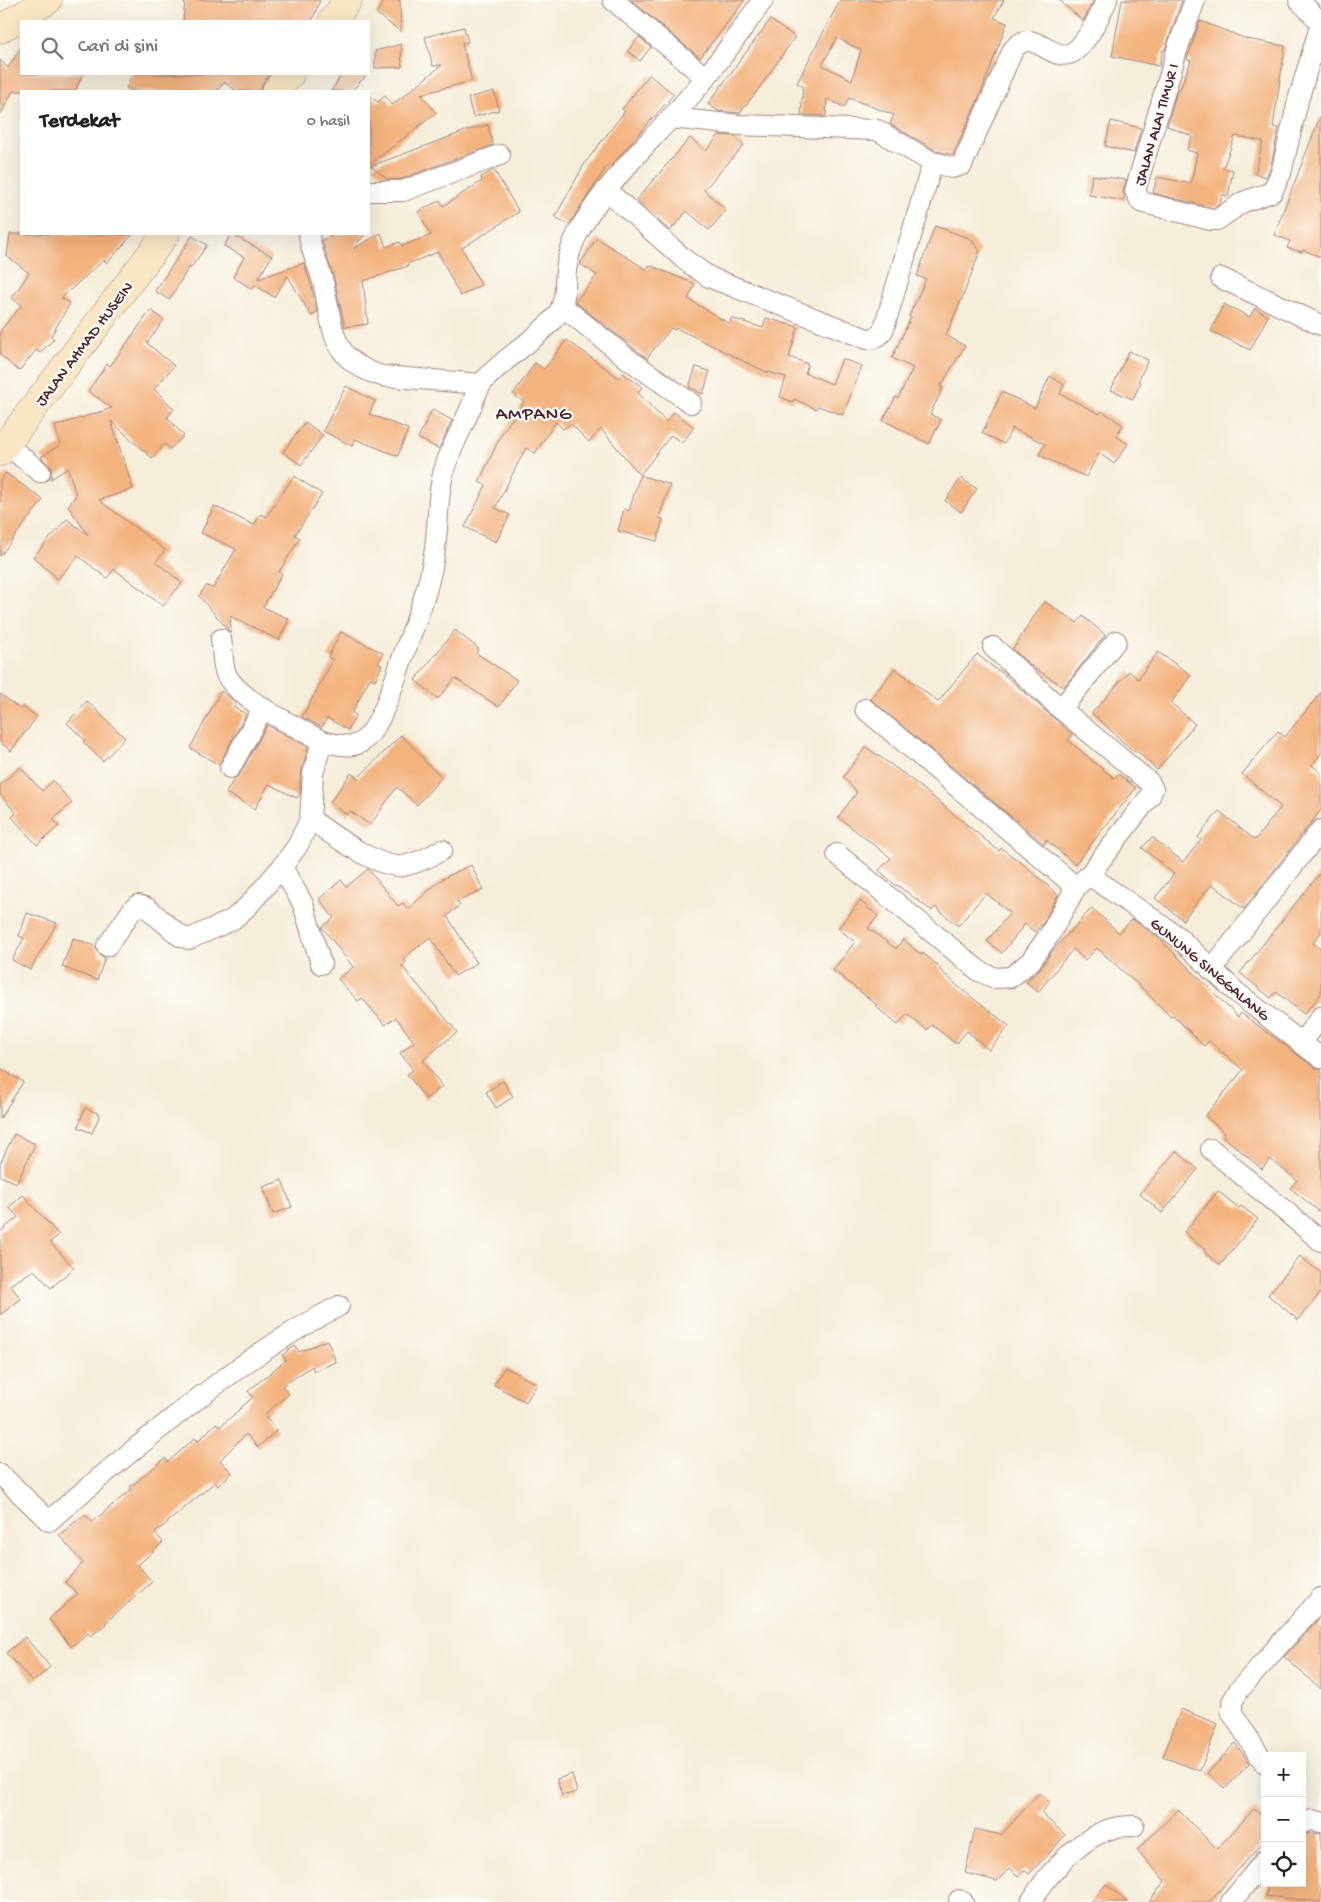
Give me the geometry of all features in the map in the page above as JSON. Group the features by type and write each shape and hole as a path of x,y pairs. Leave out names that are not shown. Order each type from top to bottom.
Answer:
{"main road":[{"path":"0,29 48,0"},
{"path":"333,20 348,0"},
{"path":"277,90 289,75"},
{"name":"JALAN AHMAD HUSEIN","path":"3,448 165,235"}],"street":[{"path":"613,0 706,78"},
{"path":"221,640 225,674 237,688 262,708 322,740 355,745 370,734 388,698 428,588 434,557 438,496 446,462 482,384 556,316 562,306 566,290 566,270 575,237 606,190 706,78 763,0"},
{"path":"670,118 739,125 877,130 935,164 952,168 962,165 1013,50 1018,44 1030,40 1062,54 1070,54 1084,41 1107,0"},
{"name":"JALAN ALAI TIMUR I","path":"1195,0 1178,47 1134,191 1141,202 1211,220 1217,220 1243,202 1272,192 1281,174 1299,97 1321,23 1299,0"},
{"path":"370,191 383,193 403,191 500,155"},
{"path":"606,190 685,260 709,277 867,339 881,334 884,328 928,176 935,164"},
{"path":"309,235 310,246 322,280 334,338 356,365 368,372 382,376 482,384"},
{"path":"1221,278 1321,325"},
{"path":"562,306 628,359 691,403"},
{"path":"3,448 40,472"},
{"path":"1062,708 1116,641"},
{"path":"837,854 979,971 995,978 1011,977 1030,962 1050,934 1082,881 1150,796 1153,789 1149,782 1125,760 993,647"},
{"path":"230,768 262,708"},
{"name":"GUNUNG SINGGALANG","path":"865,709 1082,881 1177,936 1236,992 1321,1058"},
{"path":"106,946 138,905 147,908 180,936 189,939 222,926 248,906 282,867 298,845 310,819 313,774 322,740"},
{"path":"310,819 372,858 393,865 401,866 427,858 442,850"},
{"path":"1211,970 1321,830"},
{"path":"282,867 302,904 321,964"},
{"path":"1301,1043 1321,1017"},
{"path":"1211,1149 1321,1241"},
{"path":"0,1474 49,1521 127,1454 256,1355 312,1320 339,1306"},
{"path":"1261,1758 1232,1714 1232,1702 1239,1690 1321,1598"},
{"path":"1306,1821 1312,1820 1321,1822"},
{"path":"1031,1902 1055,1867 1082,1846 1114,1828 1134,1826"},
{"path":"1231,1902 1261,1865"}],"building":[{"path":"185,0 320,0 312,20 183,20"},
{"path":"386,0 400,0 401,32 376,13"},
{"path":"631,0 745,0 700,58"},
{"path":"840,0 1004,0 994,18 1007,23 980,95 953,155 937,151 890,124 894,115 849,98 844,107 827,99 826,116 801,115 803,86 797,83","holes":["837,38 861,50 852,80 822,65"]},
{"path":"1059,0 1094,0 1083,21"},
{"path":"1122,0 1182,0 1159,66 1112,56"},
{"path":"770,20 795,37 740,113 718,111 708,104"},
{"path":"1200,21 1247,39 1285,46 1273,127 1279,128 1270,169 1266,177 1255,174 1263,141 1235,136 1223,168 1233,170 1228,196 1222,195 1220,204 1213,208 1153,193 1157,177 1191,184 1197,153 1187,150 1192,136 1167,126 1177,90 1179,91 1191,61 1187,59"},
{"path":"464,27 468,42 462,43 472,81 421,94 436,113 370,164 370,96 378,102 385,96 392,105 442,65 433,66 425,37"},
{"path":"639,37 651,47 640,61 628,51"},
{"path":"401,44 402,67 375,68 375,51"},
{"path":"20,49 20,75 83,75 75,90 13,91 0,115 0,60 8,68"},
{"path":"132,75 269,75 260,90 236,90 224,82 218,90 131,90 126,88"},
{"path":"341,75 367,75 352,90 332,90"},
{"path":"649,75 674,94 609,168 607,166 569,225 555,217 585,163 625,111 622,109"},
{"path":"494,91 499,110 473,117 468,98"},
{"path":"1320,117 1321,257 1303,250 1302,252 1287,248 1290,241 1274,235"},
{"path":"1111,121 1141,128 1134,153 1105,146"},
{"path":"488,125 493,145 401,179 387,179 371,166 468,130"},
{"path":"719,135 734,136 744,145 704,190 726,210 709,230 687,211 670,231 636,200 690,138 706,151"},
{"path":"494,170 519,212 462,248 481,285 460,296 438,252 407,264 408,266 363,281 368,324 345,327 334,279 322,240 332,235 364,235 353,249 381,233 386,247 400,242 402,246 431,235 418,212 440,200 443,206 482,181 481,177"},
{"path":"1092,175 1126,180 1123,192 1125,201 1089,195"},
{"path":"935,226 971,239 980,251 946,335 965,346 940,387 943,388 930,414 941,420 929,444 883,420 896,397 898,398 913,368 892,358 926,279 917,276"},
{"path":"10,234 132,235 107,263 104,260 61,298 70,303 51,336 54,339 40,353 36,350 19,371 0,355 0,331 22,305 12,298 29,273 7,256"},
{"path":"230,235 233,235 272,256 258,279 304,263 317,312 311,316 288,276 274,297 255,285 252,289 233,277 244,257 224,246"},
{"path":"192,236 207,245 191,268 189,267 169,300 155,291"},
{"path":"597,238 647,270 649,265 695,284 688,299 730,324 731,318 763,328 766,318 798,327 789,357 808,364 805,373 832,384 842,359 862,366 843,415 818,406 816,409 794,399 793,402 780,397 786,377 764,371 676,328 675,330 671,328 647,358 575,302 597,275 580,264"},
{"path":"1224,304 1250,317 1255,308 1268,316 1250,350 1211,331"},
{"path":"151,310 164,320 147,343 174,366 154,389 174,409 167,417 184,436 170,449 165,444 152,458 111,421 133,489 99,500 165,550 156,562 182,583 163,606 114,569 107,578 78,556 58,579 33,557 67,519 88,535 68,506 76,495 68,468 51,479 51,467 41,457 60,445 55,426 112,408 88,391 107,364 110,366"},
{"path":"567,340 619,378 623,373 642,387 638,393 666,422 674,412 694,427 682,443 671,435 640,475 601,429 589,442 571,424 563,429 556,422 535,453 526,448 495,508 510,515 496,542 465,527 486,485 479,482 502,433 524,402 513,394 535,363 544,369"},
{"path":"1129,351 1148,360 1138,381 1141,382 1133,399 1111,390"},
{"path":"696,367 710,371 703,394 689,387"},
{"path":"1050,376 1064,385 1060,394 1100,414 1102,411 1123,425 1116,436 1128,444 1114,464 1099,453 1086,477 1039,455 1045,444 1012,428 1004,444 982,433 1002,392 1035,408"},
{"path":"346,386 375,401 369,414 408,429 398,456 355,439 352,446 323,431"},
{"path":"432,410 452,420 439,449 418,438"},
{"path":"305,422 323,435 301,465 283,452"},
{"path":"6,473 43,500 0,556 0,481"},
{"path":"640,475 670,485 659,518 663,519 657,541 618,531 624,509 629,511"},
{"path":"294,476 322,494 295,535 300,538 279,572 282,574 263,607 289,619 279,640 230,616 231,633 199,596 206,586 213,588 236,549 201,533 214,506 254,525 261,514 266,517"},
{"path":"961,478 977,489 961,512 945,501"},
{"path":"1044,601 1077,623 1083,616 1105,635 1064,687 1031,666 1013,649"},
{"path":"455,630 479,649 476,653 517,680 499,707 455,678 438,699 415,680"},
{"path":"341,632 383,653 378,663 382,665 375,680 370,678 352,713 356,715 348,730 327,718 322,727 302,717 333,660 328,657"},
{"path":"1158,652 1191,675 1171,703 1195,724 1157,770 1136,750 1134,752 1092,713 1129,671 1138,679"},
{"path":"977,654 999,670 1073,735 1068,740 1089,758 1114,778 1118,774 1136,788 1075,864 1046,840 1044,844 870,699 895,668 938,702"},
{"path":"221,691 236,703 233,707 246,714 219,765 190,748"},
{"path":"1321,692 1321,754 1312,765 1321,773 1321,810 1244,909 1212,884 1183,920 1155,898 1174,874 1142,848 1152,837 1183,862 1201,840 1198,837 1219,811 1255,840 1281,807 1242,774 1278,731 1285,737"},
{"path":"0,694 20,709 22,706 37,717 11,751 0,742"},
{"path":"87,701 125,738 103,761 67,723"},
{"path":"267,725 308,747 300,778 300,794 297,798 269,784 255,809 226,793 234,779 240,774"},
{"path":"401,735 423,760 442,777 417,805 397,787 370,825 350,811 347,815 330,802 351,773 358,778"},
{"path":"866,747 907,776 999,851 1001,848 1027,867 1058,895 1043,923 1035,932 1025,924 1002,953 987,941 1010,913 986,893 958,926 935,907 932,911 896,886 879,870 891,858 838,817 857,792 843,777"},
{"path":"20,767 42,791 53,781 72,803 53,819 59,826 37,845 12,817 16,813 0,794 0,785"},
{"path":"471,865 483,890 457,902 460,905 447,916 477,963 455,976 430,937 403,959 406,962 402,966 457,1032 423,1060 442,1086 426,1099 407,1074 413,1070 400,1053 414,1042 396,1017 385,1025 362,998 358,1001 338,979 353,967 322,927 334,918 319,899 341,880 346,887 368,869 398,906 403,903 408,909 442,879"},
{"path":"1321,872 1321,933 1313,943 1321,949 1321,994 1304,1014 1276,992 1271,998 1240,973"},
{"path":"860,901 878,916 868,928 896,949 903,939 922,955 923,953 961,989 1009,1026 989,1050 967,1031 956,1044 932,1025 927,1030 907,1014 898,1025 875,1006 877,1005 833,970 855,942 838,928"},
{"path":"1092,908 1119,933 1132,919 1159,938 1238,1017 1241,1013 1314,1067 1321,1070 1321,1213 1290,1188 1297,1180 1270,1159 1262,1169 1223,1136 1225,1133 1205,1116 1243,1070 1209,1041 1204,1046 1173,1015 1171,1017 1097,948 1085,960 1073,949 1038,992 1026,982 1040,969 1053,950"},
{"path":"27,913 57,923 30,970 12,960 24,938 19,936"},
{"path":"73,938 95,946 100,955 105,958 97,980 62,967"},
{"path":"0,1068 23,1082 0,1119"},
{"path":"503,1081 513,1097 496,1108 486,1092"},
{"path":"85,1108 100,1114 92,1133 78,1127"},
{"path":"14,1134 35,1144 17,1183 0,1176 0,1164"},
{"path":"1176,1151 1198,1169 1162,1213 1140,1194"},
{"path":"282,1180 292,1207 273,1214 263,1187"},
{"path":"1218,1191 1239,1208 1241,1206 1258,1219 1220,1265 1184,1232"},
{"path":"23,1195 59,1235 50,1242 74,1268 51,1288 34,1270 10,1285 21,1299 0,1315 0,1232 18,1217 9,1207"},
{"path":"1300,1256 1321,1273 1321,1292 1298,1320 1268,1295"},
{"path":"327,1340 336,1362 314,1371 312,1366 282,1386 289,1394 265,1414 266,1418 277,1430 258,1447 246,1434 220,1460 232,1473 218,1486 215,1482 155,1533 163,1542 138,1565 152,1582 106,1624 91,1636 88,1633 71,1647 49,1619 78,1594 65,1582 83,1563 59,1535 85,1514 92,1522 132,1489 130,1487 165,1458 168,1462 195,1438 198,1441 216,1423 220,1427 253,1397 248,1391 286,1360 282,1355 295,1346 299,1352"},
{"path":"505,1367 537,1384 526,1402 494,1385"},
{"path":"1321,1616 1321,1689 1284,1657"},
{"path":"25,1637 50,1667 33,1682 6,1653"},
{"path":"1181,1709 1218,1724 1200,1771 1163,1757"},
{"path":"1235,1743 1250,1763 1225,1789 1208,1773"},
{"path":"572,1774 577,1792 562,1796 557,1779"},
{"path":"1039,1793 1050,1803 1041,1813 1065,1835 1055,1847 1029,1874 1024,1870 1018,1876 1010,1868 997,1881 965,1873 975,1829 1001,1835"},
{"path":"1254,1809 1261,1815 1261,1844 1209,1902 1149,1902 1165,1881 1137,1850 1178,1810 1217,1849"},
{"path":"1306,1834 1321,1834 1321,1902 1266,1896 1267,1887 1306,1887"},
{"path":"1106,1884 1127,1902 1091,1902"}],"district":[{"name":"AMPANG","path":"534,412"}]}
